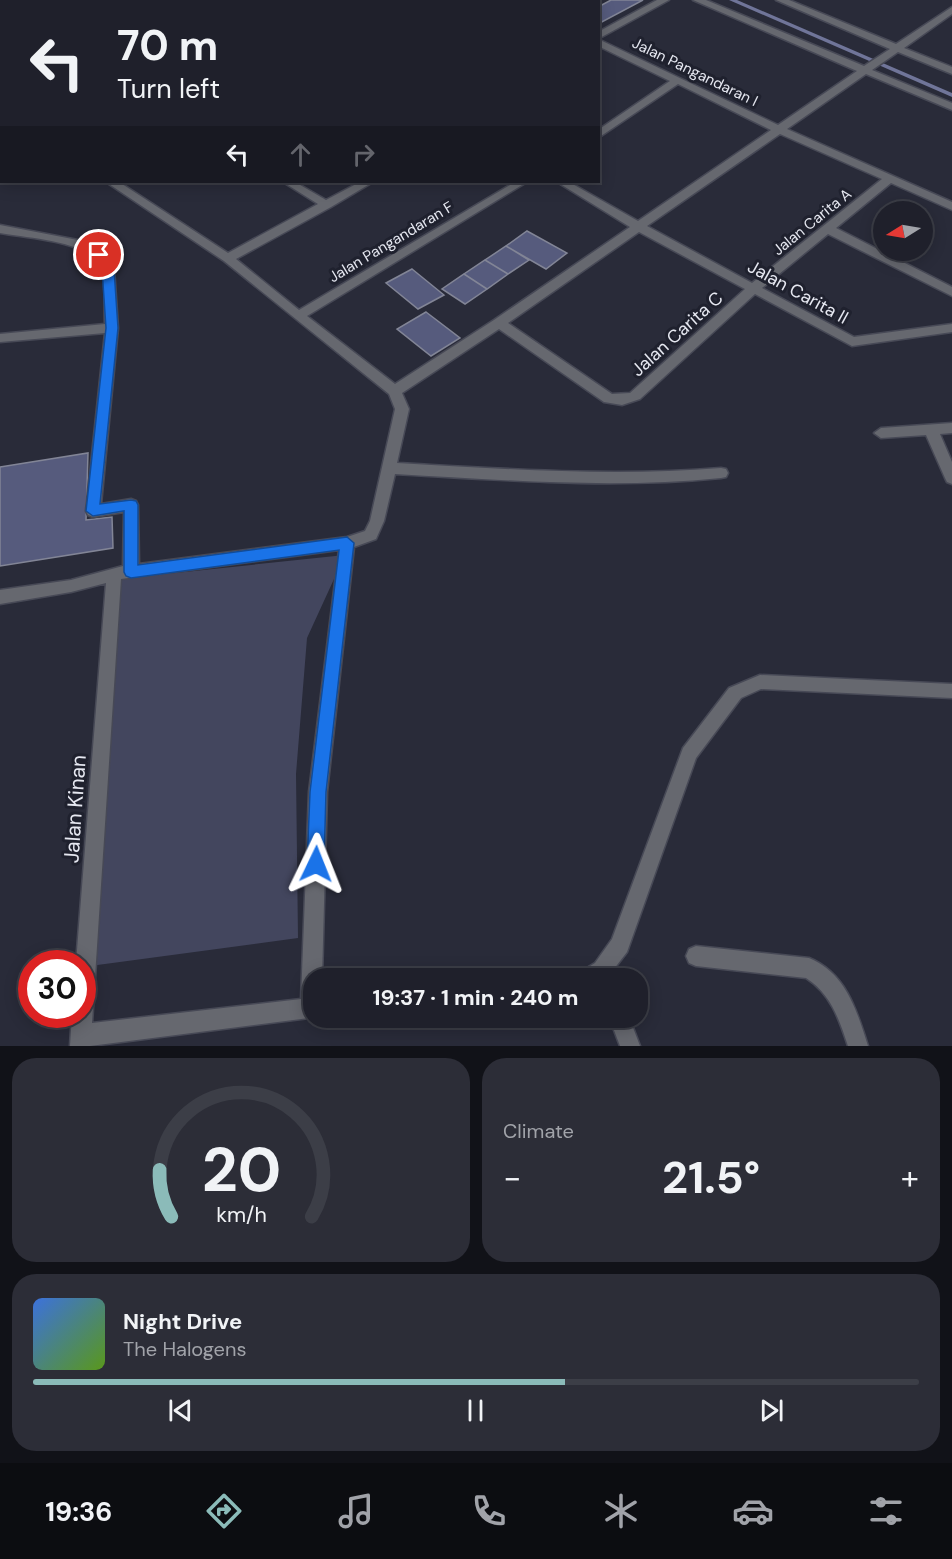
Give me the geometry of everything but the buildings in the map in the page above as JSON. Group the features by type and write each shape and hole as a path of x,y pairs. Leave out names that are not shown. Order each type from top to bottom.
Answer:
{"street":[{"path":"600,35 664,0"},
{"path":"698,0 867,68 952,107"},
{"path":"781,0 952,71"},
{"path":"395,391 499,323 952,10"},
{"name":"Jalan Pangandaran I","path":"600,43 778,129 952,206"},
{"path":"600,134 676,81"},
{"path":"600,118 614,125"},
{"name":"Jalan Carita A","path":"754,288 889,179"},
{"path":"0,597 71,586 122,573 347,543 371,535 377,521 402,409 395,391 302,313 228,258 119,183"},
{"path":"290,183 327,205"},
{"path":"228,258 366,183"},
{"name":"Jalan Pangandaran F","path":"302,313 520,183"},
{"name":"Jalan Carita II","path":"564,183 852,342 952,328"},
{"path":"826,228 951,292"},
{"path":"0,229 84,245 99,255 108,269 112,328 0,338"},
{"name":"Jalan Carita C","path":"499,323 609,399 622,400 635,396 754,288"},
{"name":"Jalan Kinan","path":"81,1041 122,573 131,505 93,511 112,328"},
{"path":"881,433 952,428"},
{"path":"931,430 952,478"},
{"path":"389,468 605,479 721,473"},
{"path":"313,968 318,792 347,543"},
{"path":"604,968 620,945 689,754 735,693 760,682 952,691"},
{"path":"696,956 809,968 825,979 837,993 858,1046"},
{"path":"81,1041 303,1009"},
{"path":"623,1028 630,1046"}],"shaded area":[{"path":"345,555 307,638 296,774 298,938 96,965 96,950 91,950 118,579"}],"waterway":[{"path":"732,0 952,95"}],"route":[{"path":"99,255 108,269 112,328 93,511 131,505 131,572 347,543 318,792 316,864"}]}
